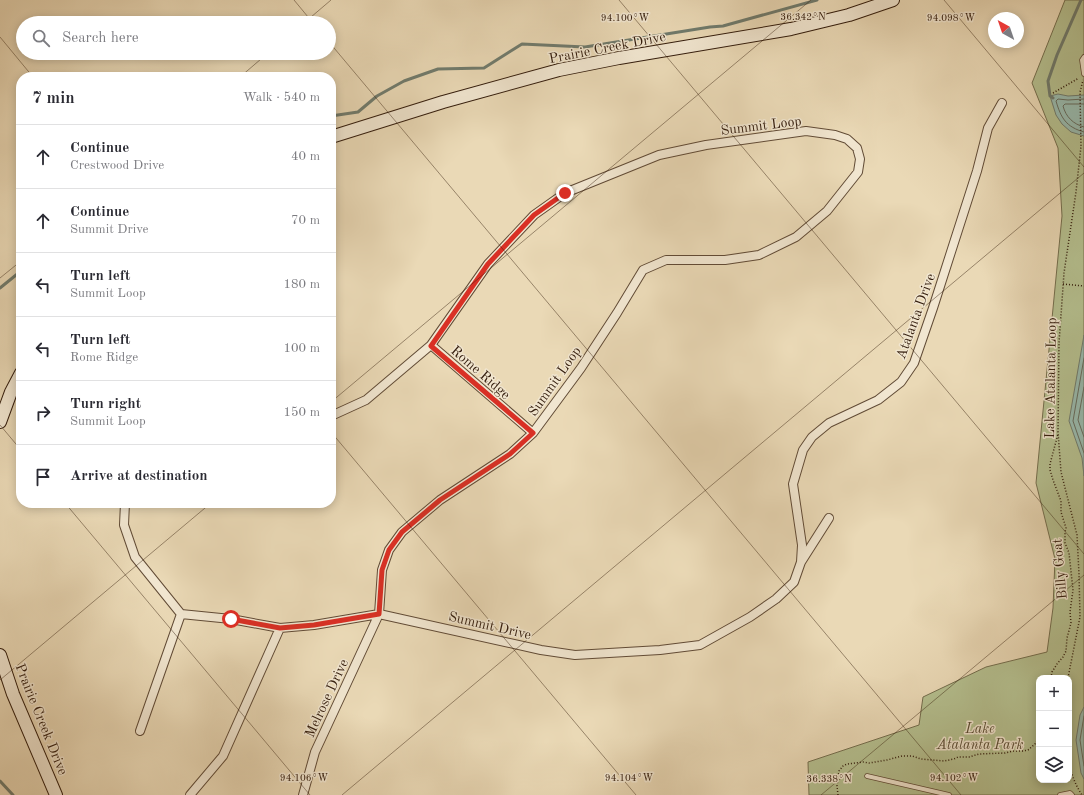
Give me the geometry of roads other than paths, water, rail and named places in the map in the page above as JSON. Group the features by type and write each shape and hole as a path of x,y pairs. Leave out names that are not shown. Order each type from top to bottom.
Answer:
{"main road":[{"name":"Prairie Creek Drive","path":"336,135 443,102 559,70 791,29 849,15 893,0"},
{"path":"0,422 16,382"},
{"name":"Prairie Creek Drive","path":"0,655 13,694 56,795"}],"street":[{"name":"Atalanta Drive","path":"801,562 802,545 793,484 803,450 812,437 829,423 878,400 901,382 914,363 974,178 988,128 1002,103"},
{"name":"Summit Loop","path":"336,414 366,400 431,346 488,264 534,215 565,193 659,155 706,145 806,131 835,135 847,139 857,148 860,159 858,172 827,211 796,238 759,255 725,260 666,260 643,270 617,313 580,368 533,433 510,454 440,500 402,532 389,550 382,570 379,614"},
{"name":"Rome Ridge","path":"431,346 533,433"},
{"path":"125,508 124,525 135,558 181,614 140,731"},
{"name":"Summit Drive","path":"181,614 231,619 280,628 314,625 379,614 541,650 575,655 667,649 700,645 750,618 776,599 794,582 801,562 829,518"},
{"name":"Melrose Drive","path":"303,795 315,752 379,614"},
{"path":"190,795 223,756 280,628"}],"lane":[{"path":"1084,57 1082,60 1084,76"},
{"path":"867,776 949,795"},
{"path":"1060,795 1071,794"}],"water":[{"path":"1058,94 1068,96 1084,95 1084,136 1071,132 1062,124 1056,115 1050,96"},
{"path":"1084,335 1084,476 1082,458 1069,421"},
{"path":"1084,707 1084,779 1081,773 1076,740 1080,715"}],"waterway":[{"path":"336,115 358,112 377,96 404,81 438,69 484,68 522,44 585,47 723,26 817,0"},
{"path":"1053,98 1050,96 1048,81 1057,55 1081,0"},
{"path":"0,288 16,275"},
{"path":"0,781 13,795"}],"park label":[{"name":"Lake Atalanta Park","path":"980,736"}]}
